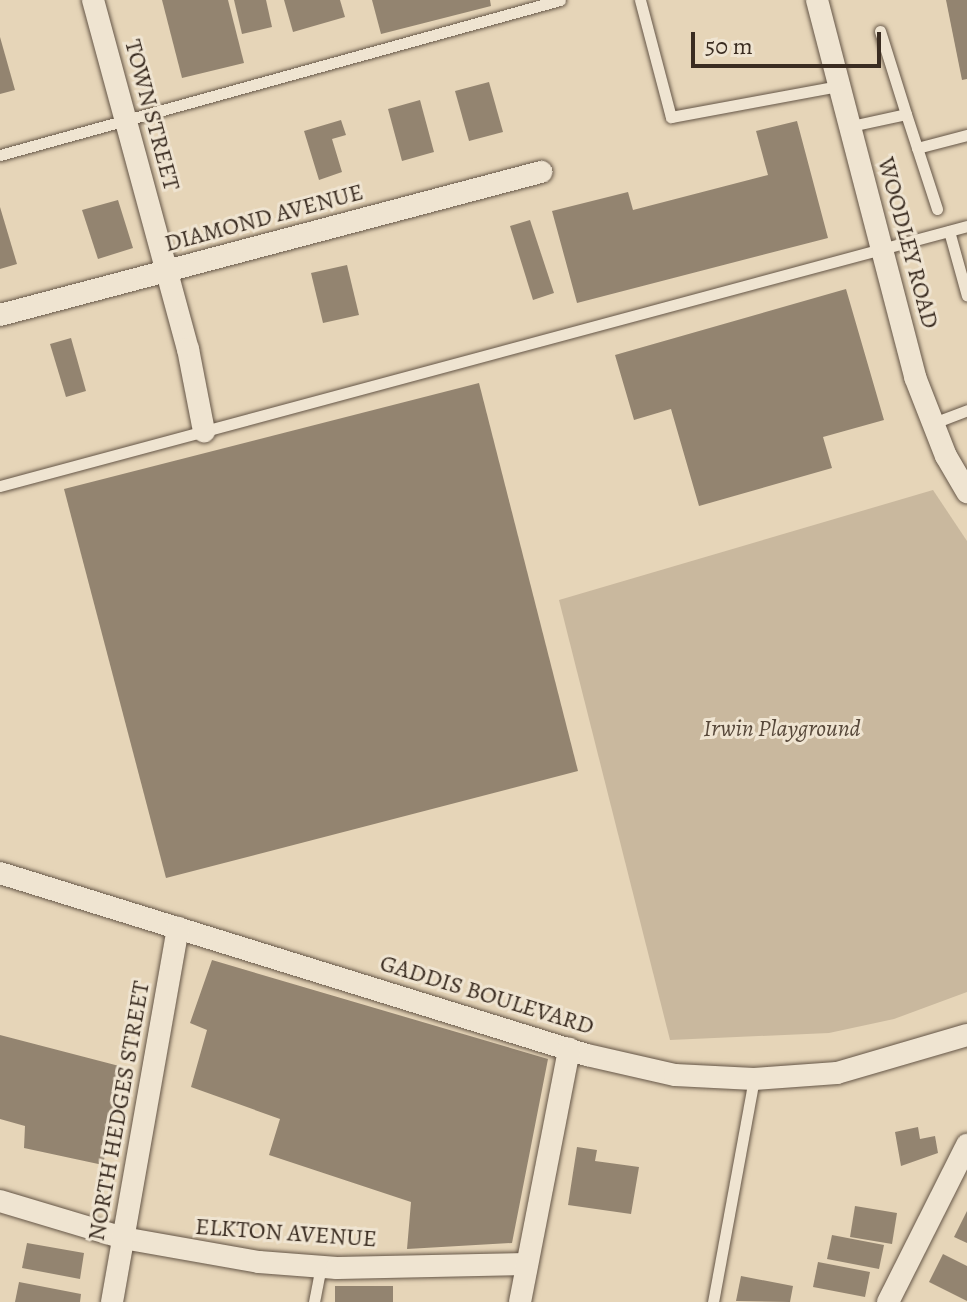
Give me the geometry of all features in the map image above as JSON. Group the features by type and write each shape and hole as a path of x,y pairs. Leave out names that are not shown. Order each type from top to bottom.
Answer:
{"street":[{"name":"TOWN STREET","path":"93,0 166,270 204,431"},
{"name":"WOODLEY ROAD","path":"817,0 931,424 967,492"},
{"name":"DIAMOND AVENUE","path":"0,315 541,172"},
{"name":"GADDIS BOULEVARD","path":"0,873 569,1049 675,1075 754,1079 837,1073 967,1035"},
{"name":"NORTH HEDGES STREET","path":"112,1302 178,928"},
{"path":"520,1302 569,1049"},
{"path":"888,1302 967,1145"},
{"name":"ELKTON AVENUE","path":"0,1201 123,1238 191,1254 321,1266 527,1264"}],"lane":[{"path":"0,155 560,0"},
{"path":"640,0 671,117 839,86"},
{"path":"880,31 937,209"},
{"path":"851,126 906,114"},
{"path":"917,148 967,135"},
{"path":"0,486 967,226"},
{"path":"949,231 967,296"},
{"path":"931,424 967,410"},
{"path":"713,1302 754,1079"},
{"path":"314,1302 321,1266"}],"green space":[{"name":"Irwin Playground","path":"933,490 967,541 967,992 894,1019 829,1033 670,1040 559,600"}],"building":[{"path":"162,0 228,0 244,63 182,78"},
{"path":"234,0 266,0 272,27 242,34"},
{"path":"284,0 340,0 345,17 293,32"},
{"path":"372,0 490,0 491,6 381,34"},
{"path":"946,0 967,0 967,79 962,80"},
{"path":"0,37 15,90 0,94"},
{"path":"489,82 503,132 469,141 455,91"},
{"path":"420,100 434,152 402,161 388,109"},
{"path":"341,120 346,135 332,139 342,172 319,180 304,131"},
{"path":"797,121 828,238 577,303 552,211 628,192 633,210 768,175 756,131"},
{"path":"118,200 133,248 98,259 82,210"},
{"path":"0,207 17,264 0,269"},
{"path":"530,220 554,293 533,300 510,226"},
{"path":"347,265 359,315 323,323 311,273"},
{"path":"846,289 884,420 823,437 832,468 699,506 671,409 634,420 615,355"},
{"path":"71,338 86,391 66,397 50,344"},
{"path":"479,383 578,771 166,878 64,489"},
{"path":"212,960 548,1059 512,1243 407,1249 411,1202 269,1155 280,1119 191,1087 207,1030 190,1023"},
{"path":"0,1035 123,1067 103,1165 24,1148 25,1126 0,1119"},
{"path":"918,1127 920,1139 935,1136 938,1153 901,1166 895,1132"},
{"path":"577,1147 597,1150 595,1161 639,1167 631,1214 568,1205"},
{"path":"855,1206 897,1213 892,1244 850,1237"},
{"path":"967,1211 967,1243 954,1237"},
{"path":"832,1235 884,1245 879,1269 827,1259"},
{"path":"27,1243 84,1253 80,1279 22,1268"},
{"path":"943,1254 967,1266 967,1301 929,1282"},
{"path":"818,1262 870,1272 865,1297 813,1287"},
{"path":"741,1276 793,1286 790,1302 736,1301"},
{"path":"19,1282 81,1294 80,1302 15,1302"},
{"path":"335,1286 393,1286 393,1302 335,1302"}]}
